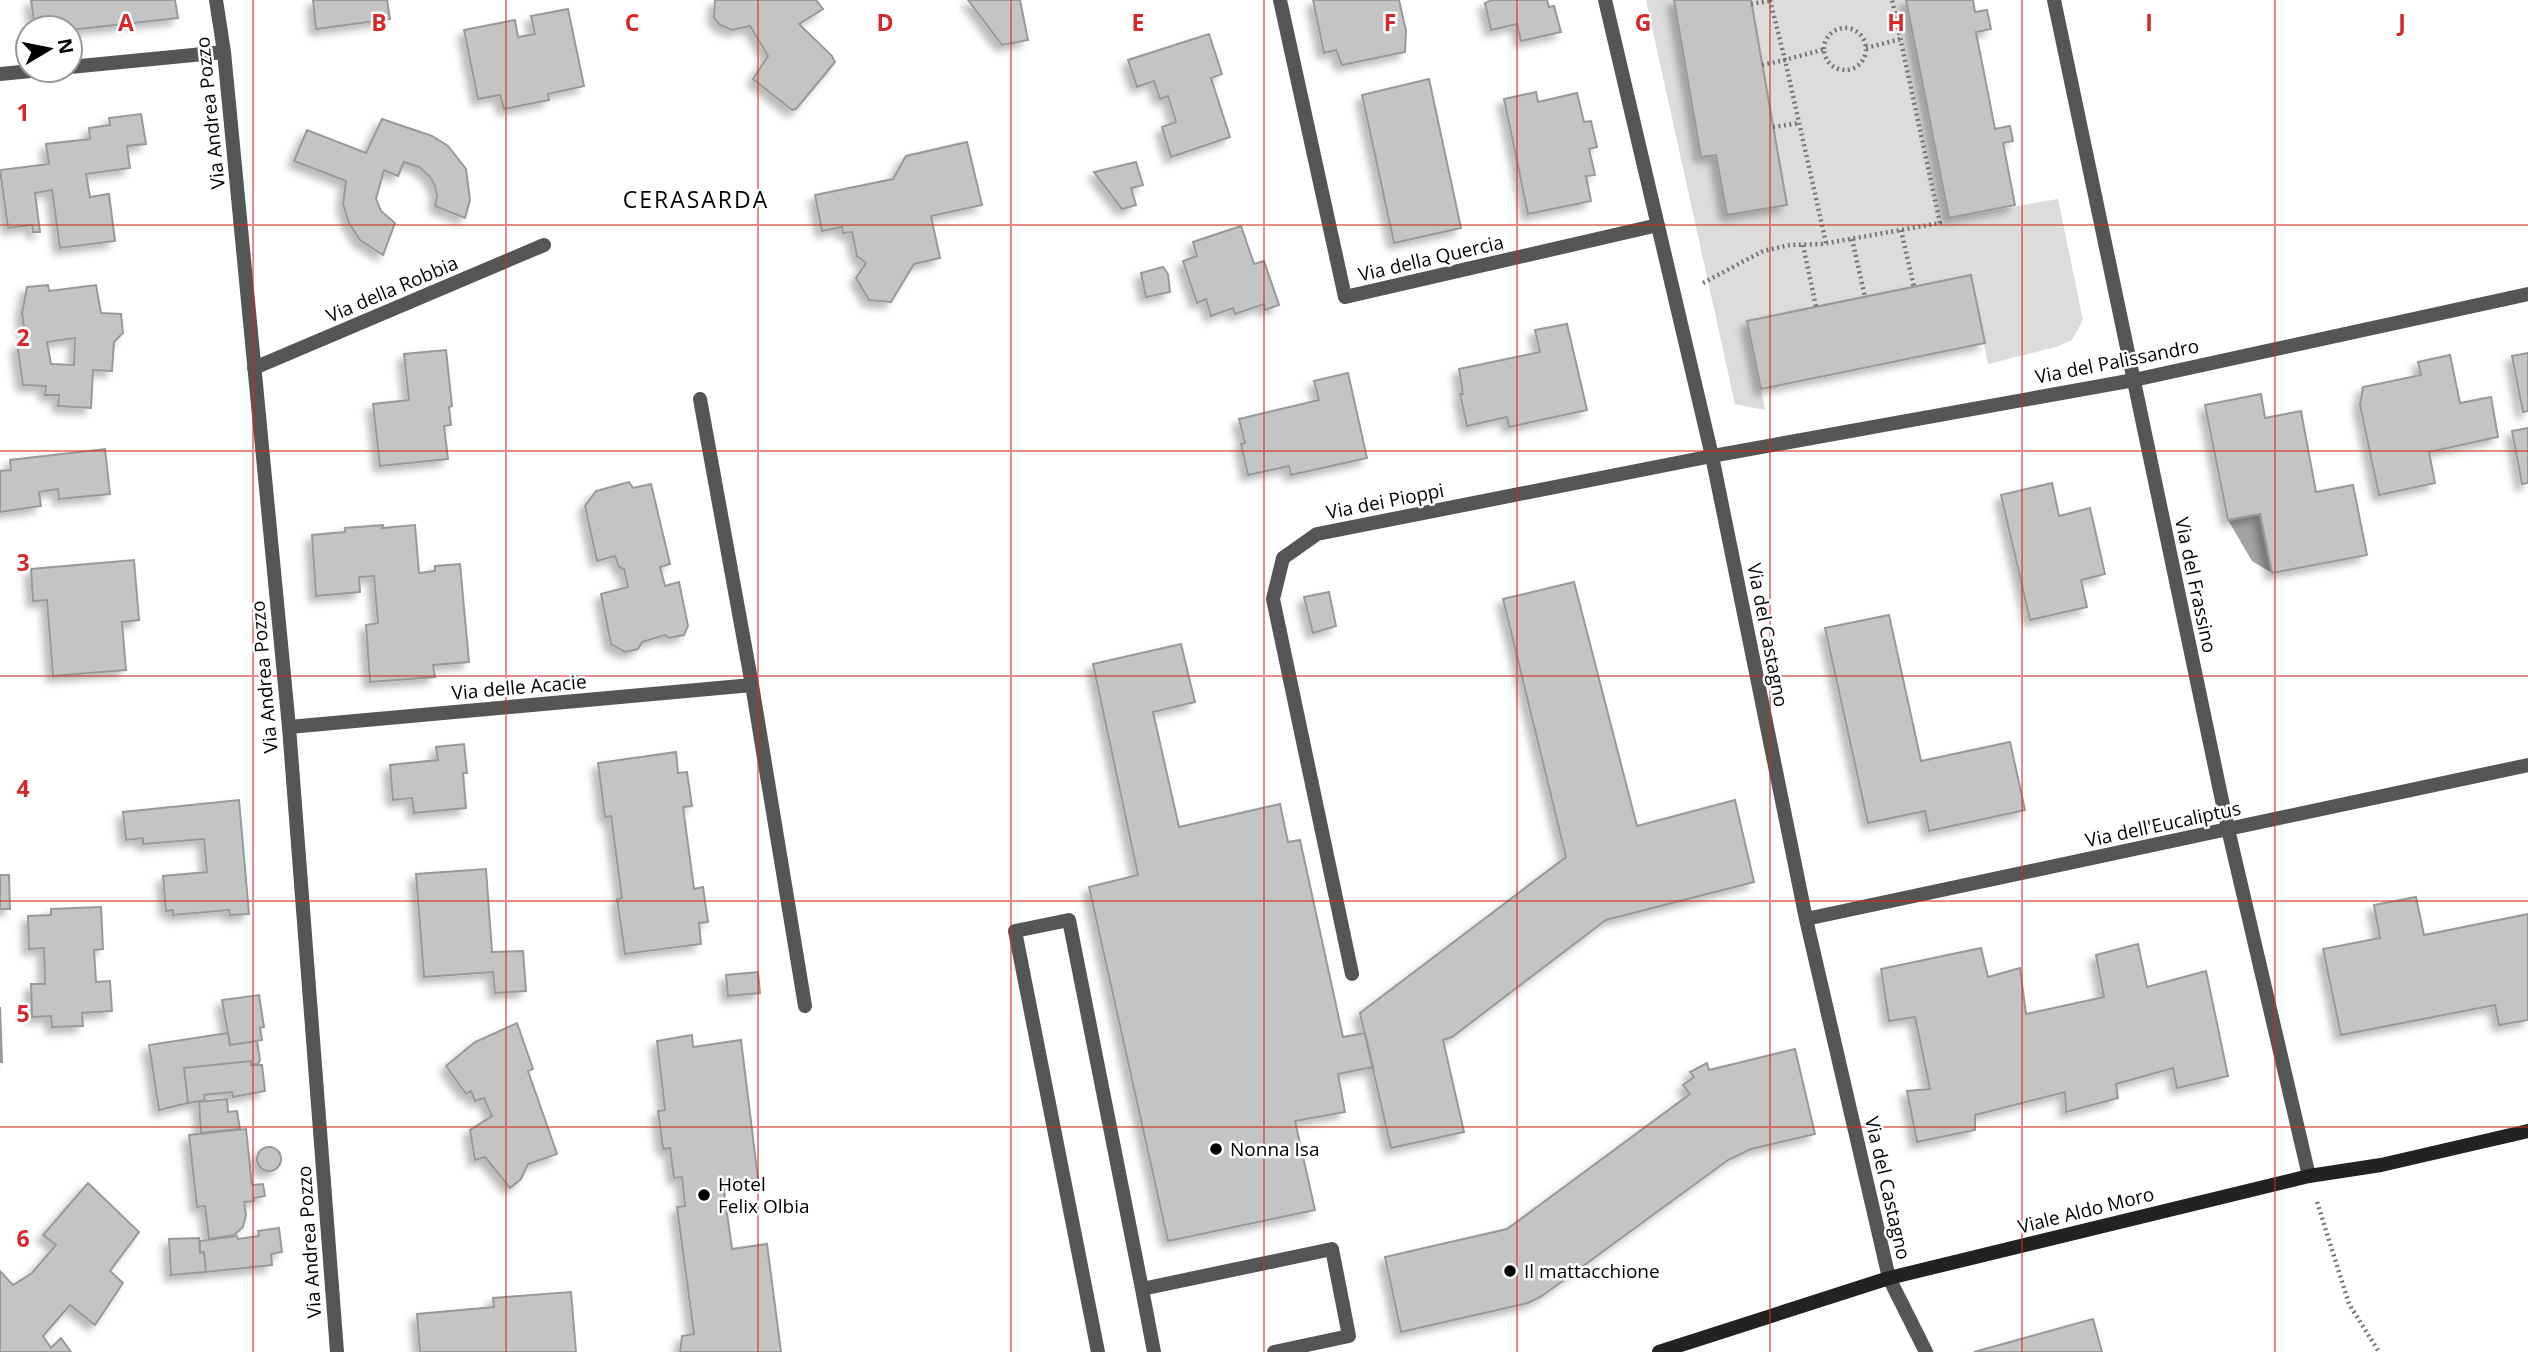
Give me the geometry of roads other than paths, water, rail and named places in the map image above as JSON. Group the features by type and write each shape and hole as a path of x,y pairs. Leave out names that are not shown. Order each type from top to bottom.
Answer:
{"main road":[{"name":"Viale Aldo Moro","path":"1659,1352 1889,1278 2309,1176 2381,1165 2527,1133"}],"street":[{"name":"Via Andrea Pozzo","path":"216,0 224,52 289,727 337,1352"},
{"name":"Via della Quercia","path":"1280,0 1345,297 1658,225"},
{"name":"Via del Castagno","path":"1605,0 1712,456 1806,919 1889,1278 1926,1352"},
{"name":"Via del Frassino","path":"2054,0 2228,829 2309,1176"},
{"path":"84,66 224,52"},
{"name":"Via della Robbia","path":"254,368 544,245"},
{"name":"Via del Palissandro","path":"1712,456 2134,380 2528,294"},
{"path":"700,399 752,685 805,1006"},
{"name":"Via dei Pioppi","path":"1352,974 1273,599 1283,558 1317,534 1712,456"},
{"name":"Via delle Acacie","path":"289,727 752,685"},
{"name":"Via dell'Eucaliptus","path":"1806,919 2528,765"},
{"path":"1098,1352 1015,930 1069,920 1154,1352"},
{"path":"1142,1289 1332,1249 1349,1336 1274,1352"}],"place":[{"name":"Nonna Isa","path":"1216,1149"},
{"name":"Hotel Felix Olbia","path":"704,1195"},
{"name":"Il mattacchione","path":"1510,1271"}],"district":[{"name":"CERASARDA","path":"696,200"}]}
